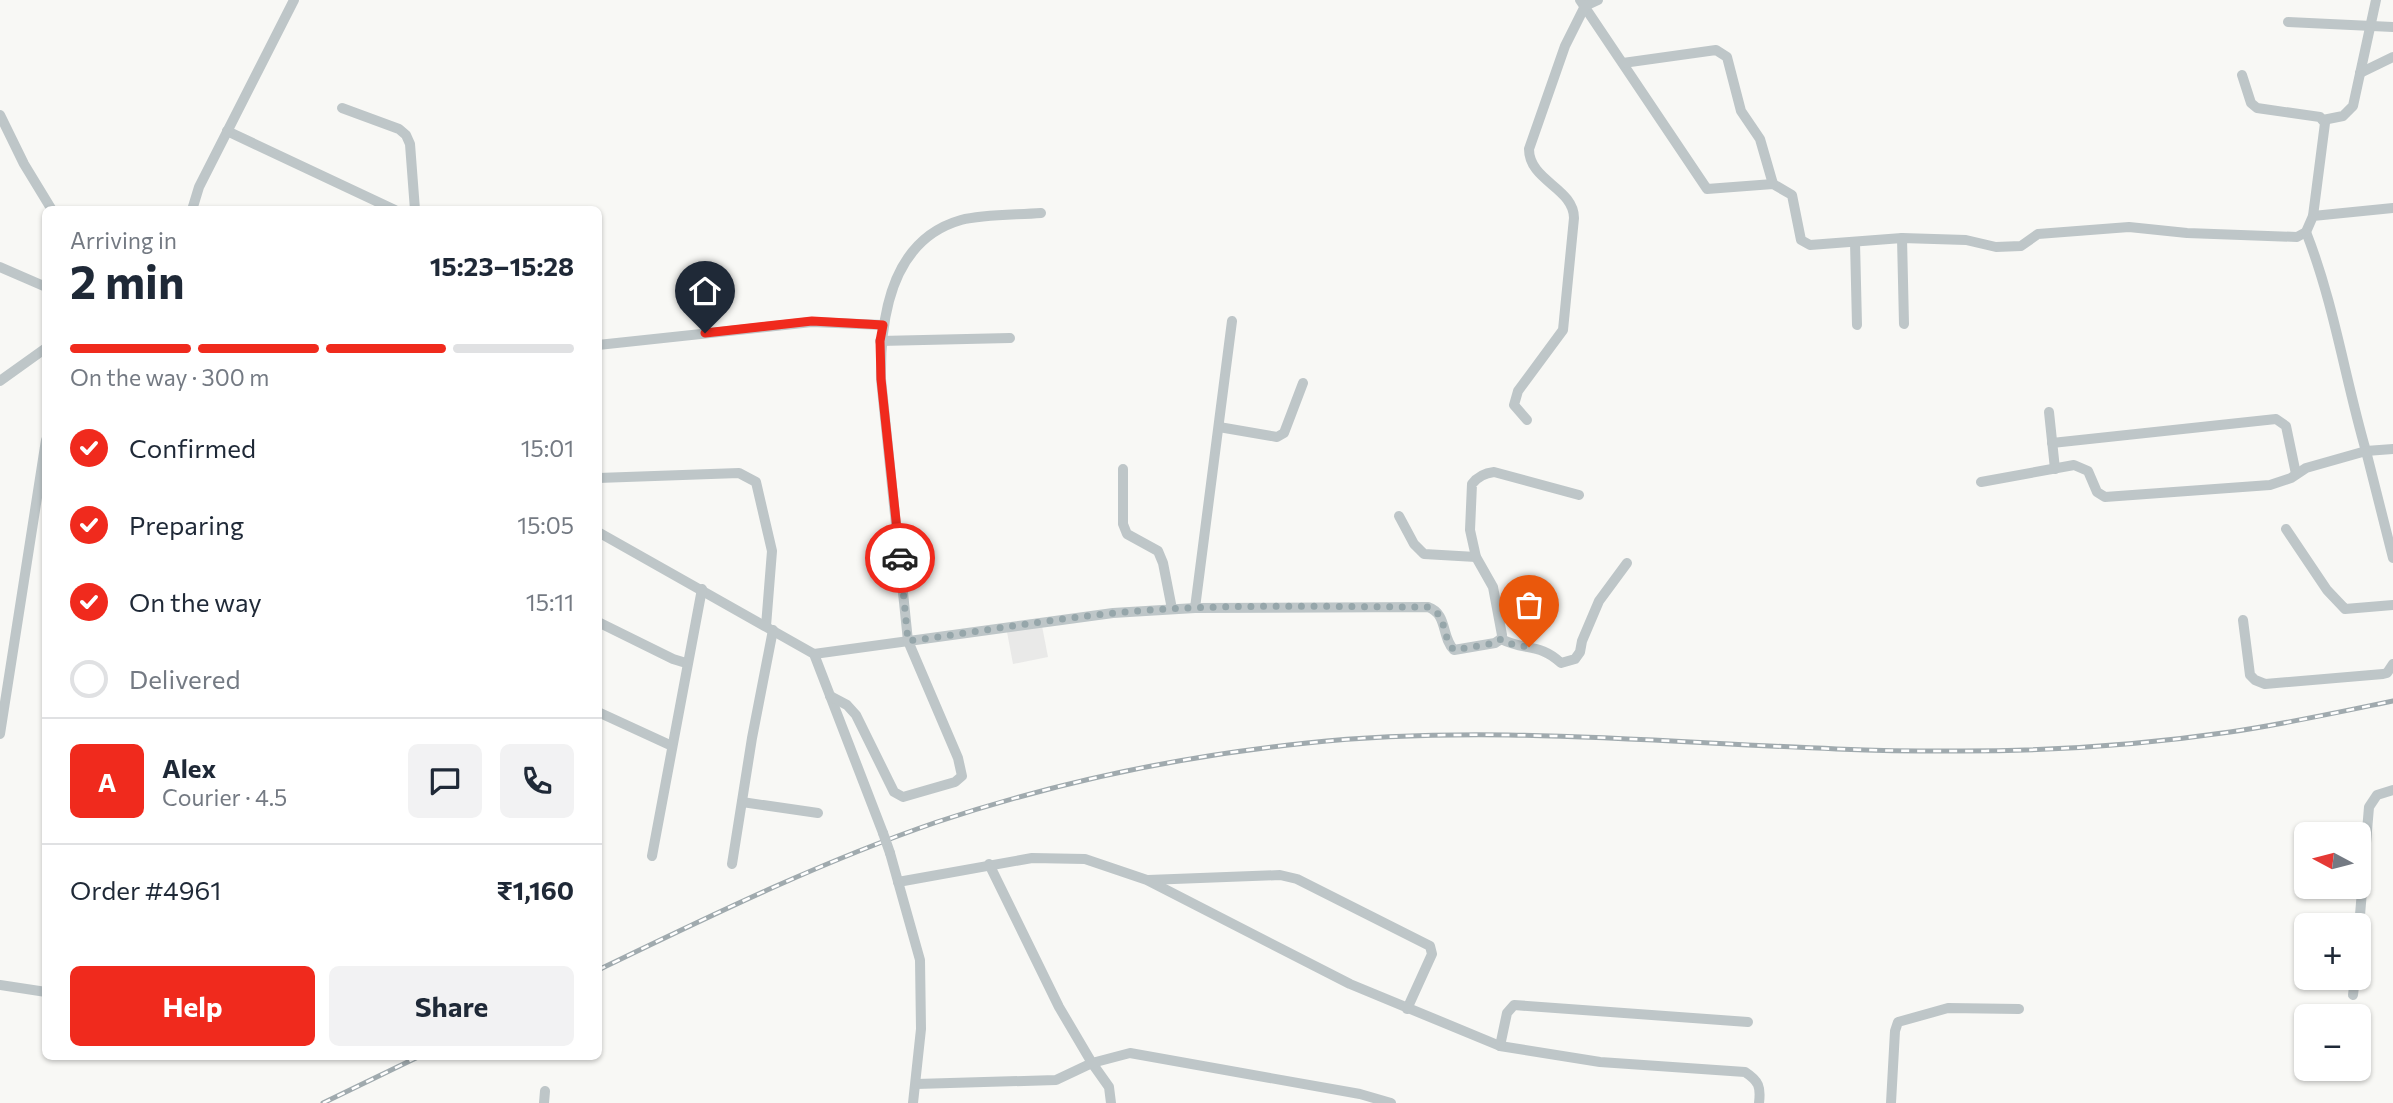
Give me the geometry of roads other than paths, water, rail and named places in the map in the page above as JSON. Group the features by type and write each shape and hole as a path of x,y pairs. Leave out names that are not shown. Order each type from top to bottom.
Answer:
{"street":[{"path":"193,206 199,187 294,0"},
{"path":"1583,3 1598,0"},
{"path":"2323,120 2348,114 2353,106 2376,0"},
{"path":"1583,3 1707,189 1773,184 1792,195 1801,240 1810,245 1902,238 1966,240 1996,247 2021,246 2038,234 2129,227 2187,233 2297,236 2306,233 2314,216 2325,123 2320,117 2257,108 2251,103 2242,75"},
{"path":"1527,420 1514,405 1518,391 1563,330 1574,218 1571,203 1533,167 1529,159 1529,149 1583,3"},
{"path":"2288,22 2393,27"},
{"path":"1623,63 1716,50 1723,52 1727,57 1741,111 1760,139 1773,184"},
{"path":"2360,73 2393,57"},
{"path":"342,108 399,129 406,135 410,144 415,206"},
{"path":"0,115 24,164 50,206"},
{"path":"227,131 386,206"},
{"path":"2314,216 2331,212 2393,208"},
{"path":"830,696 847,705 856,715 894,792 903,797 955,782 962,776 962,769 908,641 881,379 880,341 886,305 902,264 923,240 962,220 1041,213"},
{"path":"2306,233 2322,272 2350,395 2393,558"},
{"path":"1902,238 1904,324"},
{"path":"1855,242 1857,324"},
{"path":"0,267 42,285"},
{"path":"602,345 812,321 883,325"},
{"path":"1195,608 1231,321"},
{"path":"880,341 1010,338"},
{"path":"0,382 42,351"},
{"path":"1219,427 1271,437 1284,433 1303,383"},
{"path":"2049,412 2055,469"},
{"path":"2052,443 2276,419 2286,426 2297,474"},
{"path":"1981,482 2074,466 2088,471 2097,492 2105,497 2270,485 2306,468 2366,451 2393,449"},
{"path":"0,734 3,700 42,464"},
{"path":"1124,468 1123,524 1127,534 1158,551 1172,609"},
{"path":"1501,639 1493,587 1476,557 1470,530 1472,484 1476,479 1494,472 1579,495"},
{"path":"602,478 739,473 756,482 772,551 769,628 732,864"},
{"path":"1399,516 1414,544 1424,554 1476,557"},
{"path":"2286,529 2327,590 2345,609 2393,605"},
{"path":"602,534 814,654 1112,613 1195,608 1428,607 1436,610 1441,618 1449,645 1454,650 1495,643 1501,639"},
{"path":"1501,639 1514,645 1544,649 1561,663 1575,659 1599,601 1627,563"},
{"path":"652,856 686,663 702,589"},
{"path":"2242,620 2250,675 2265,684 2383,674 2388,673 2393,664"},
{"path":"602,624 686,663"},
{"path":"814,654 890,853 920,960 921,1029 914,1103"},
{"path":"602,714 672,746"},
{"path":"2360,913 2369,807 2377,795 2393,790"},
{"path":"742,802 818,813"},
{"path":"898,882 1032,858 1085,859 1147,880 1350,984 1500,1046 1600,1062 1745,1072 1755,1078 1761,1088 1759,1103"},
{"path":"989,864 1059,1007 1091,1063 1109,1087 1111,1103"},
{"path":"1147,880 1269,875 1297,879 1430,946 1432,954 1407,1009"},
{"path":"0,985 42,991"},
{"path":"2353,995 2354,990"},
{"path":"1500,1046 1507,1013 1514,1005 1748,1022"},
{"path":"1891,1103 1895,1031 1898,1023 1948,1008 2019,1009"},
{"path":"916,1084 1056,1080 1091,1063 1130,1054 1360,1094 1391,1103"},
{"path":"544,1103 545,1091"}],"railway":[{"path":"602,968 808,872 937,822 1074,783 1213,755 1307,743 1471,735 1881,750 1996,751 2063,748 2130,744 2230,732 2393,701"},
{"path":"323,1103 412,1060"}]}
